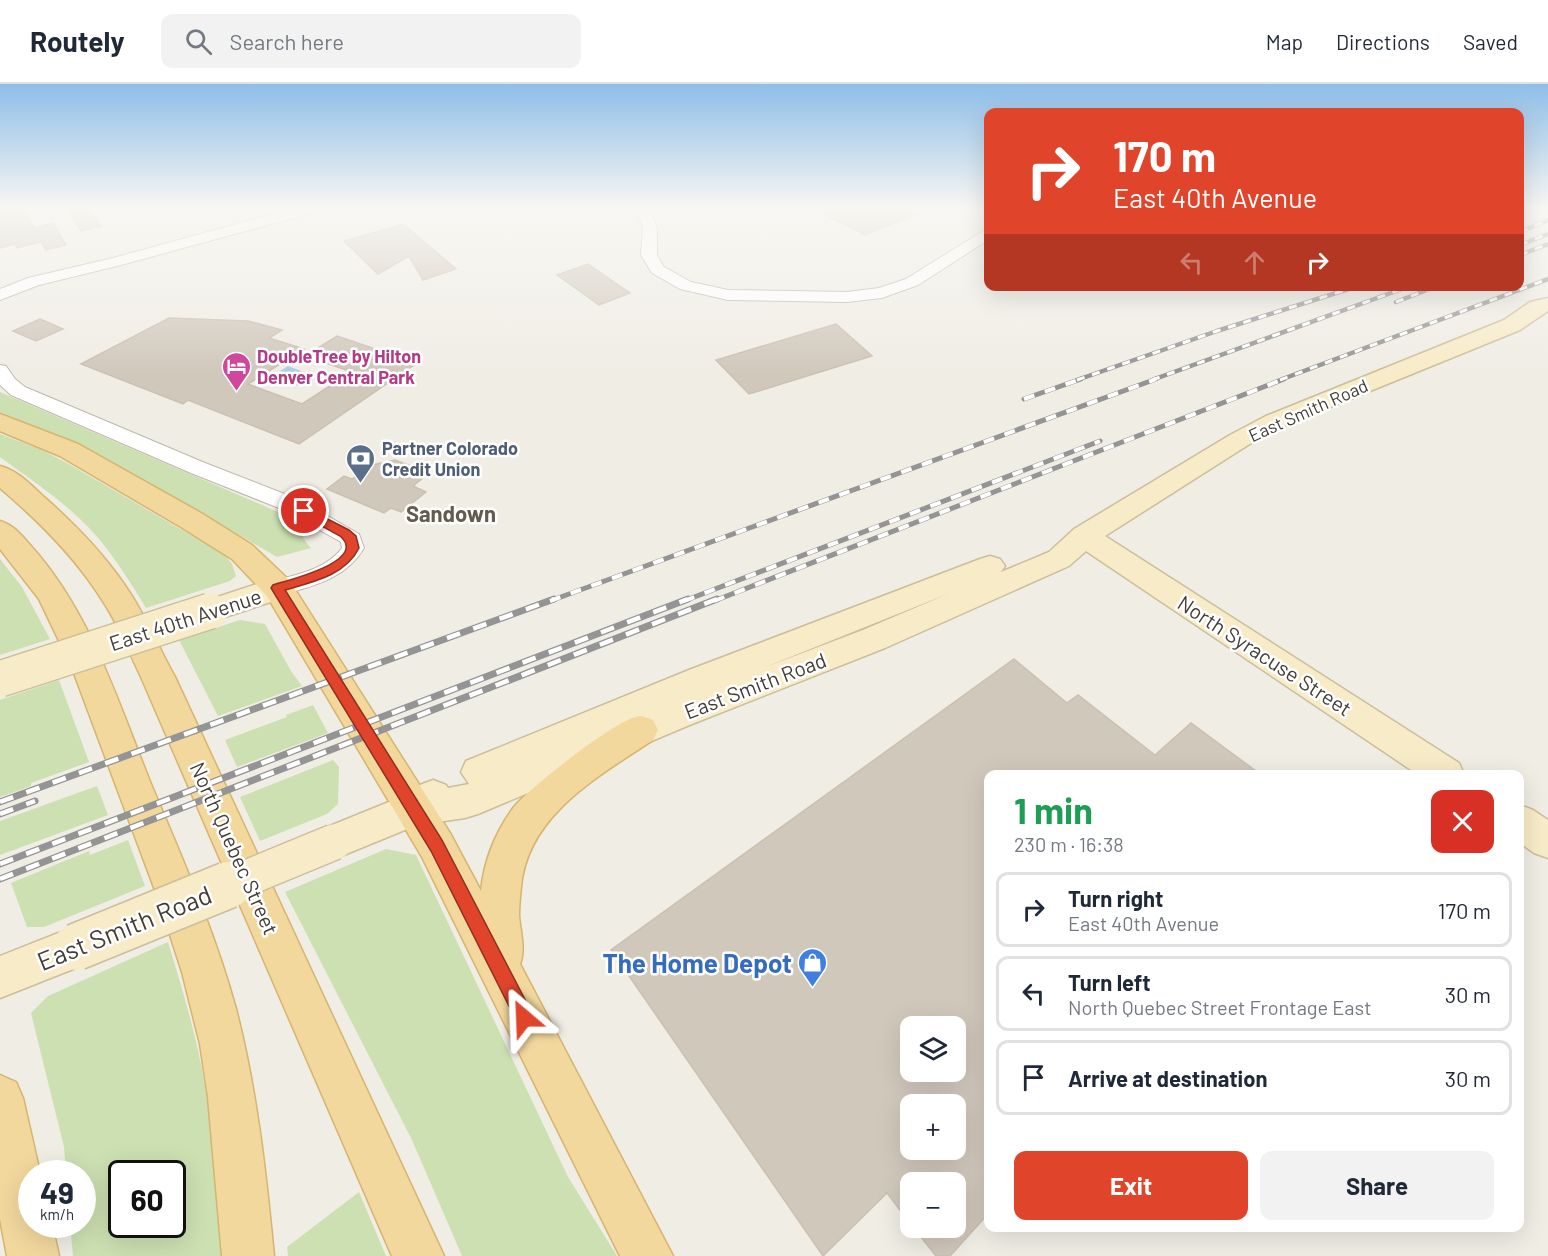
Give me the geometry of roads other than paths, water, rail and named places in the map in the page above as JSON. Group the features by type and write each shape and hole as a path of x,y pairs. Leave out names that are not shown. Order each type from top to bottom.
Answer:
{"main road":[{"path":"0,422 69,450 182,514 242,552 278,588 414,809 465,898 647,1256"},
{"name":"North Quebec Street","path":"0,474 41,508 73,540 96,567 126,613 158,677 418,1256"},
{"path":"0,531 36,572 64,615 97,692 196,949 222,1043 231,1092 240,1154 248,1256"},
{"path":"505,978 497,907 505,863 515,838 538,804 555,789 641,730"},
{"path":"0,1098 33,1256"}],"street":[{"path":"0,295 18,286 109,264"},
{"path":"653,264 662,274 686,286 715,294 847,297 893,290 925,275 942,264"},
{"path":"0,279 18,286"},
{"name":"East Smith Road","path":"414,809 465,802 962,602 1059,559 1084,536 1239,440 1275,421 1512,325 1538,307 1548,304"},
{"name":"East Smith Road","path":"1512,325 1548,320"},
{"name":"East 40th Avenue","path":"0,370 18,391 198,468 292,505 339,530 351,539 353,548 343,562 314,577 0,679"},
{"name":"East Smith Road","path":"0,977 414,809 456,782 702,679 1046,543 1084,536"},
{"name":"North Syracuse Street","path":"1084,536 1440,770"},
{"path":"1524,825 1548,841"}],"water":[{"path":"288,366 314,376 298,386 272,376"}],"railway":[{"path":"1524,288 1548,279"},
{"path":"1077,380 1217,331 1342,291"},
{"path":"1152,380 1396,291"},
{"path":"1396,302 1424,291"},
{"path":"1280,380 1516,291"},
{"path":"1024,399 1081,379"},
{"path":"550,601 1156,379"},
{"path":"714,601 1284,379"},
{"path":"684,601 1100,441"},
{"path":"0,802 554,599"},
{"path":"0,864 688,599"},
{"path":"0,879 717,599"},
{"path":"0,814 35,801"}],"place":[{"name":"DoubleTree by Hilton Denver Central Park","path":"236,392"},
{"name":"Partner Colorado Credit Union","path":"361,484"},
{"name":"The Home Depot","path":"813,988"}],"district":[{"name":"Sandown","path":"451,513"}]}
